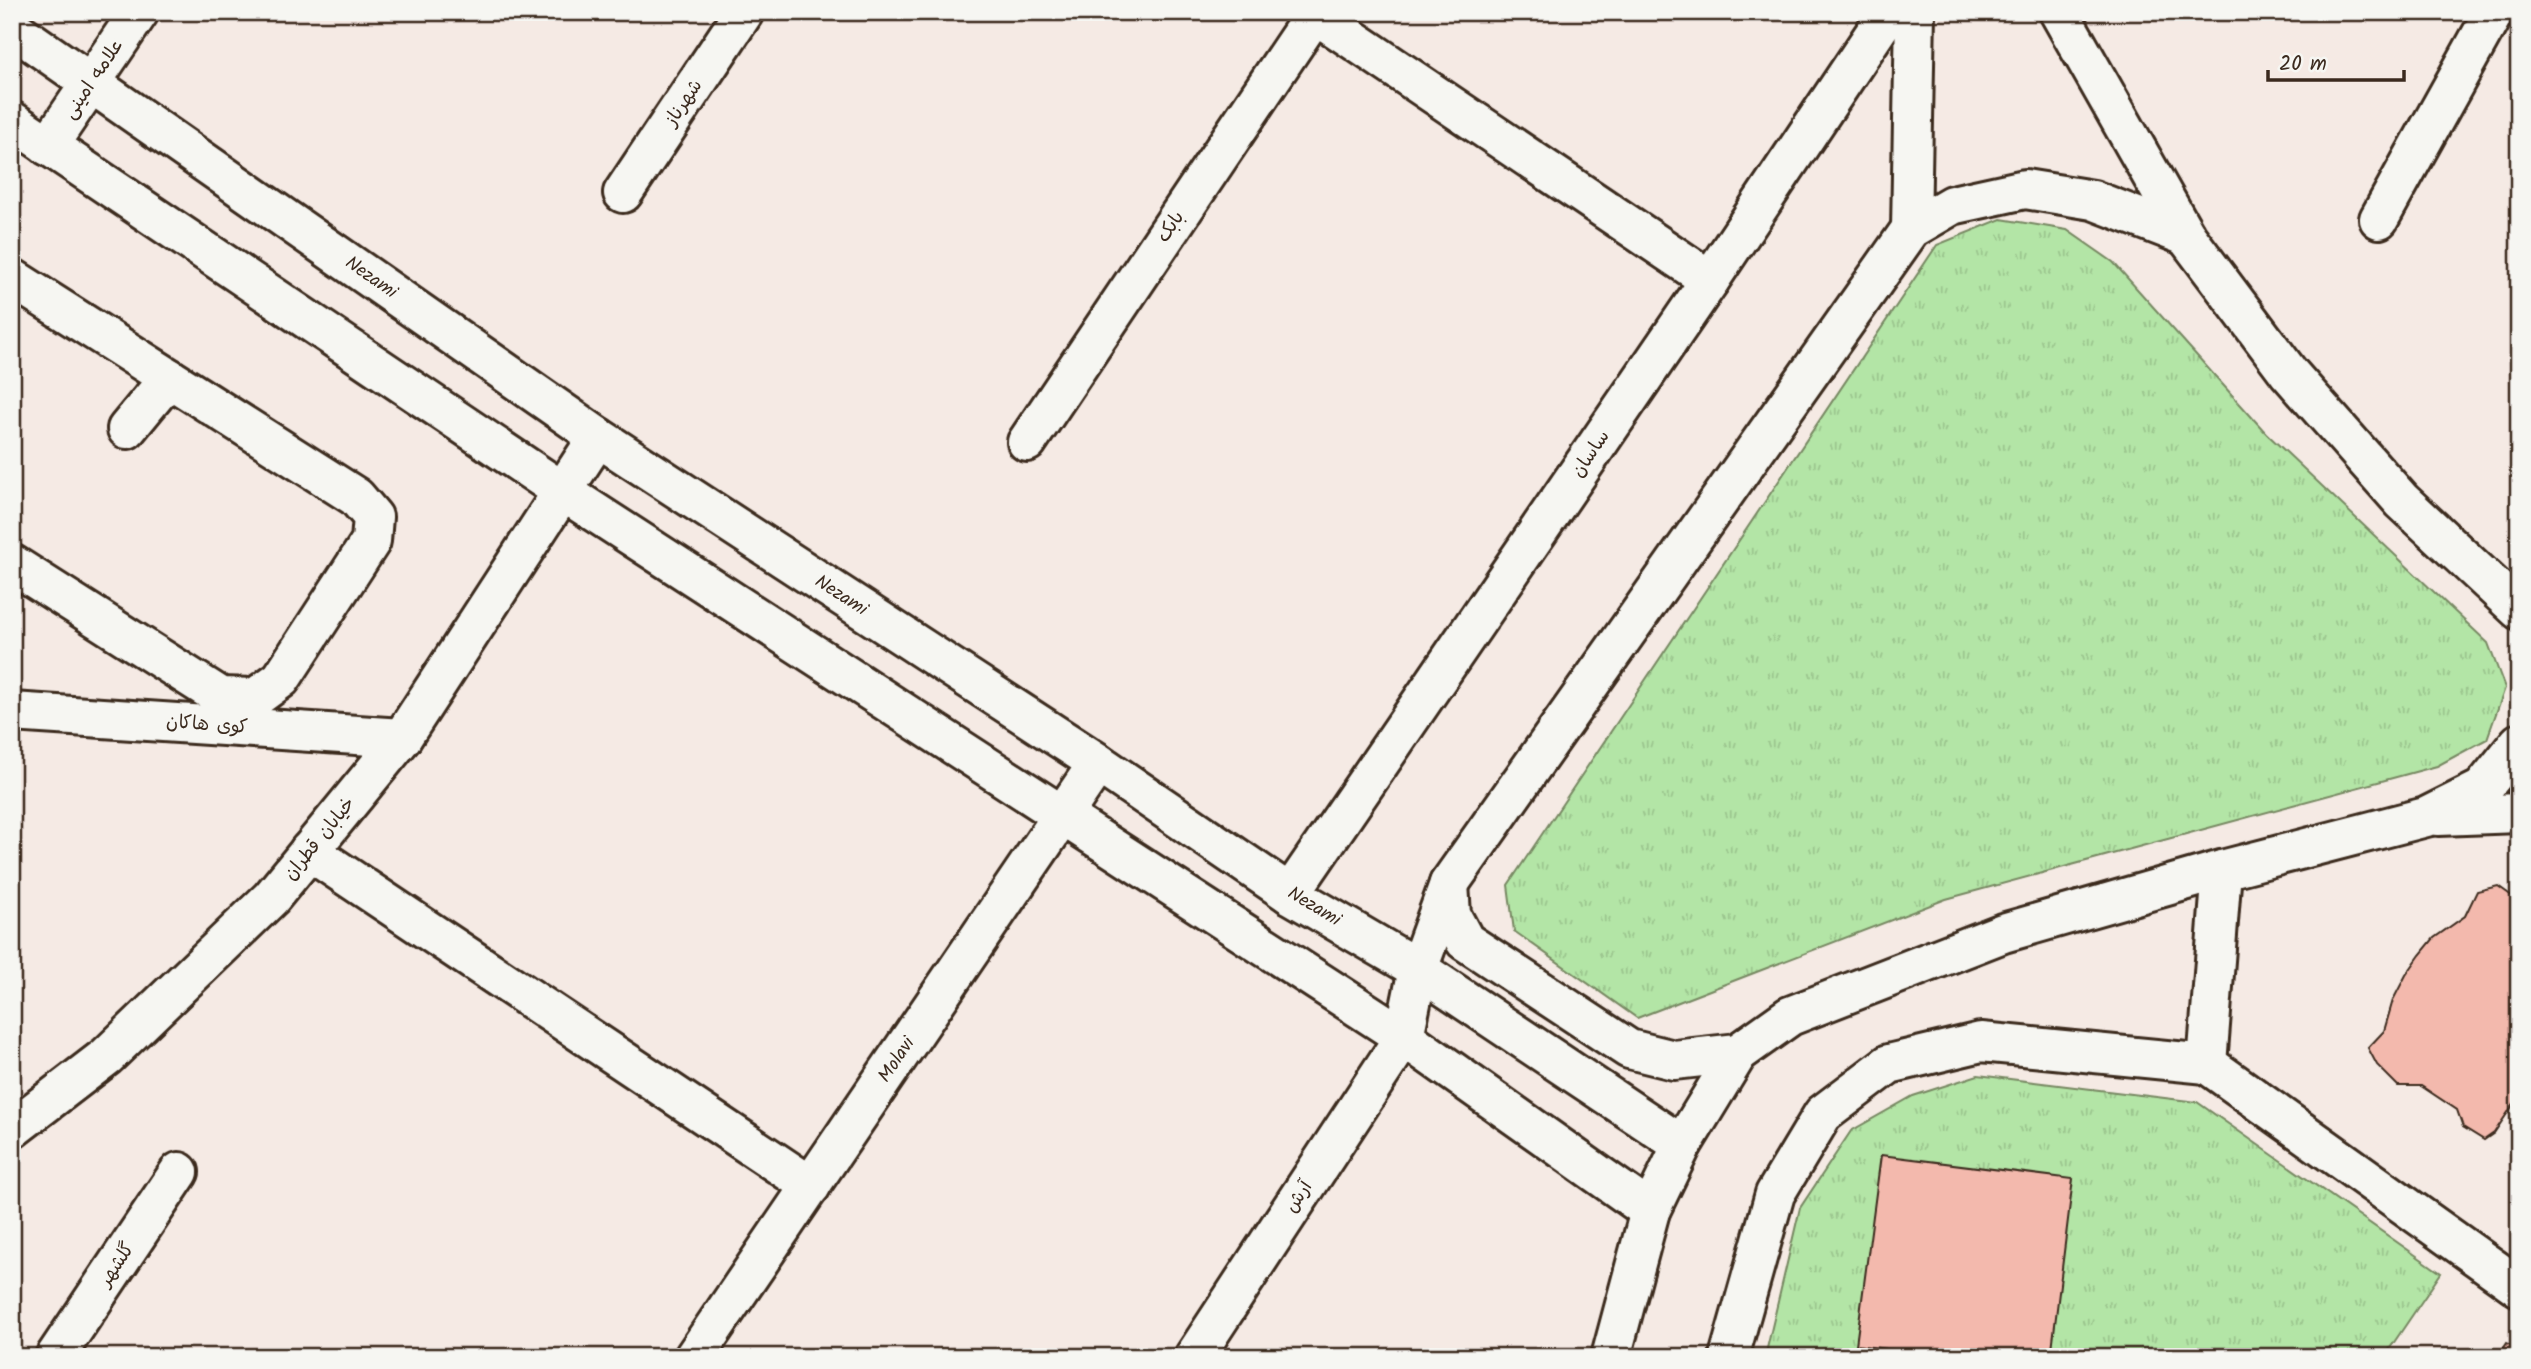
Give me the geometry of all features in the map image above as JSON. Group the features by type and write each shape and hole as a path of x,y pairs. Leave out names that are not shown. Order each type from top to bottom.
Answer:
{"street":[{"name":"علامه امینی","path":"48,146 139,12"},
{"name":"شهرناز","path":"623,193 744,12"},
{"name":"ساسان","path":"1290,894 1710,280 1889,12"},
{"path":"1911,229 1915,12"},
{"path":"2059,12 2186,236 2289,373 2402,501 2519,610"},
{"path":"2379,219 2494,12"},
{"path":"1314,13 1710,280"},
{"name":"بابک","path":"1027,442 1314,13"},
{"name":"Nezami","path":"12,28 598,437 1098,763 1290,894 1418,969 1682,1145"},
{"path":"12,121 562,491 1404,1037 1650,1211"},
{"path":"1404,1037 1418,969 1448,884 1911,229 1952,205 2025,190 2092,200 2186,236"},
{"path":"12,278 356,497 373,517 371,541 281,679 255,698 220,697 12,564"},
{"path":"127,429 169,378"},
{"name":"خیابان قطران","path":"12,1129 107,1056 271,898 402,738 598,437"},
{"name":"کوی هاکان","path":"12,712 402,738"},
{"path":"1611,1357 1650,1211 1682,1145 1738,1053 1790,1016 2003,933 2222,870 2426,817 2482,789 2519,743"},
{"name":"Molavi","path":"694,1357 1098,763"},
{"path":"2426,817 2519,814"},
{"path":"309,851 811,1186"},
{"path":"2207,1064 2222,870"},
{"path":"1448,884 1451,915 1465,941 1629,1049 1674,1060 1738,1053"},
{"name":"آرش","path":"1194,1357 1404,1037"},
{"path":"1729,1357 1775,1194 1823,1114 1889,1064 1981,1042 2207,1064 2519,1287"},
{"name":"گلشهر","path":"55,1357 179,1172"}],"green space":[{"path":"2001,219 2067,230 2113,262 2266,433 2488,643 2505,688 2487,739 2437,766 1946,899 1637,1018 1514,931 1508,885 1937,245"},
{"path":"1978,1075 2197,1102 2441,1273 2384,1357 1765,1357 1800,1208 1851,1131 1913,1096"}],"building":[{"path":"2498,886 2519,901 2519,1096 2494,1133 2484,1140 2463,1127 2457,1110 2421,1086 2398,1086 2377,1065 2368,1048 2384,1031 2393,1000 2420,955 2434,938 2465,916 2477,891"},
{"path":"1881,1155 2073,1179 2051,1357 1948,1357 1856,1345"},
{"path":"2507,1343 2519,1350 2519,1357 2498,1357"}]}
